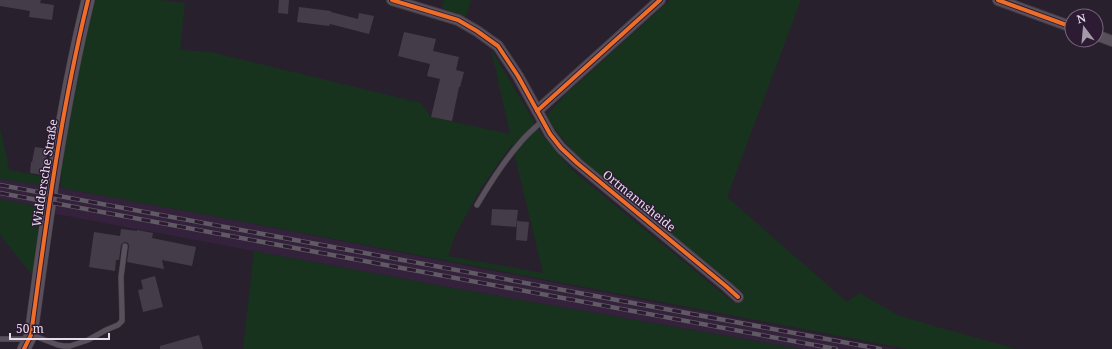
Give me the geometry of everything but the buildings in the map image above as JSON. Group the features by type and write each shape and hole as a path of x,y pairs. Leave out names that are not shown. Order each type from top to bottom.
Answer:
{"street":[{"name":"Widdersche Straße","path":"28,341 50,194 77,43 88,0"},
{"name":"Ortmannsheide","path":"392,0 458,20 498,46 518,76 550,134 561,148 576,163 727,286 738,297"},
{"path":"537,111 660,0"},
{"path":"998,0 1064,24"}],"lane":[{"path":"477,205 503,163 521,141 542,121"},
{"path":"0,339 70,346 88,340 118,325 122,321 121,277 125,246"}],"shaded area":[{"path":"0,179 61,188 229,219 897,349 801,349 453,288 56,214 41,211 41,207 0,199"}],"green space":[{"path":"93,0 159,0 185,3 180,50 211,52 421,103 431,117 510,134 491,49 540,132 572,170 734,303 745,294 576,155 545,117 566,94 670,0 801,0 727,197 847,302 859,293 898,315 1016,349 908,349 61,188 63,145","holes":["512,144 543,273 448,256 456,233 481,188"]},
{"path":"444,0 471,0 466,17 442,8"},
{"path":"0,128 9,170 47,177 45,186 0,179"},
{"path":"0,199 41,207 33,276 0,235"},
{"path":"254,251 453,288 801,349 243,349"}],"railway":[{"path":"0,185 880,349"},
{"path":"0,193 836,349"}],"cycle path":[{"path":"24,349 31,335 62,125 78,41 88,0"},
{"path":"392,0 458,20 498,46 518,76 550,134 561,148 738,297"},
{"path":"537,111 660,0"},
{"path":"998,0 1064,24"}]}
